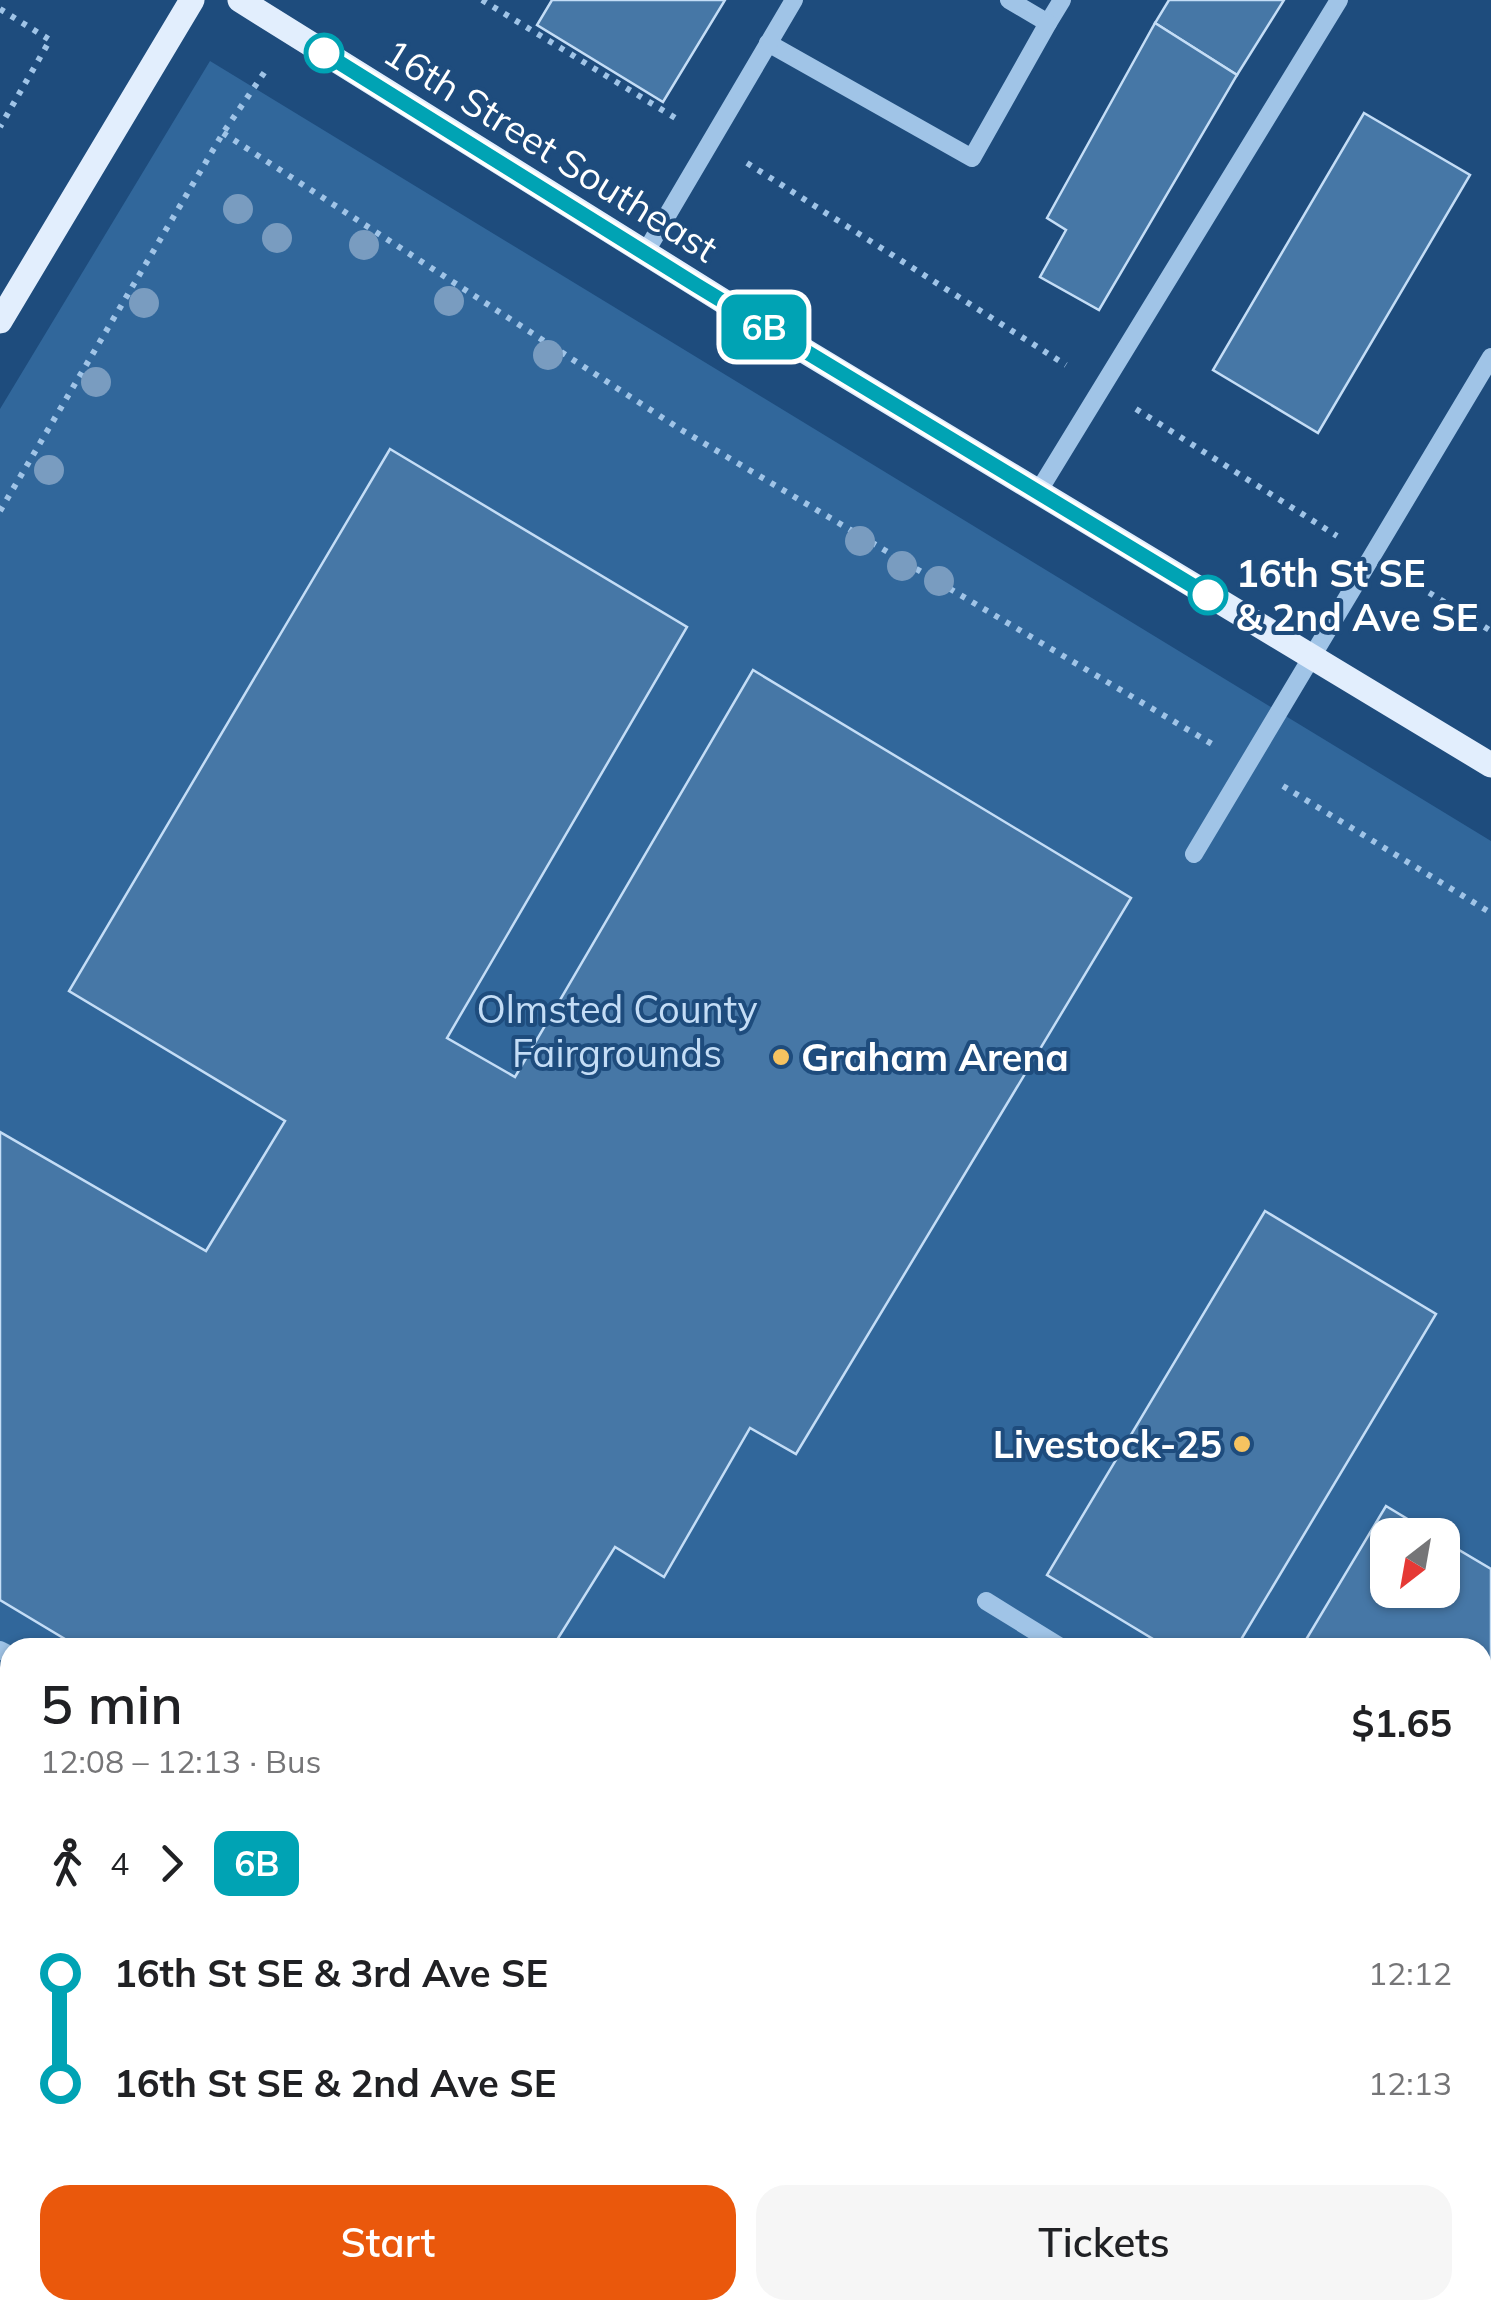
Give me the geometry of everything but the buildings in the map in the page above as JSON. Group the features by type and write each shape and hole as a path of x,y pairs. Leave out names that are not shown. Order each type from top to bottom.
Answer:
{"main road":[{"path":"0,322 192,0"},
{"name":"16th Street Southeast","path":"240,0 645,254 1491,765"}],"street":[{"path":"645,254 794,0"},
{"path":"1009,0 1048,23"},
{"path":"768,43 972,158 1062,0"},
{"path":"1038,492 1339,0"},
{"path":"1194,854 1491,358"},
{"path":"986,1601 1046,1638"}],"path":[{"path":"482,0 1491,630"},
{"path":"0,9 50,40 0,127"},
{"path":"0,512 223,133 292,32"},
{"path":"223,133 680,429 1491,912"}],"green space":[{"name":"Olmsted County Fairgrounds","path":"210,61 1491,841 1491,1638 0,1638 0,409"}],"bus line":[{"name":"6B","path":"324,53 696,285 1208,595"}],"place":[{"name":"16th St SE & 2nd Ave SE","path":"1208,595"},
{"name":"Graham Arena","path":"781,1057"},
{"name":"Livestock-25","path":"1242,1444"}]}
